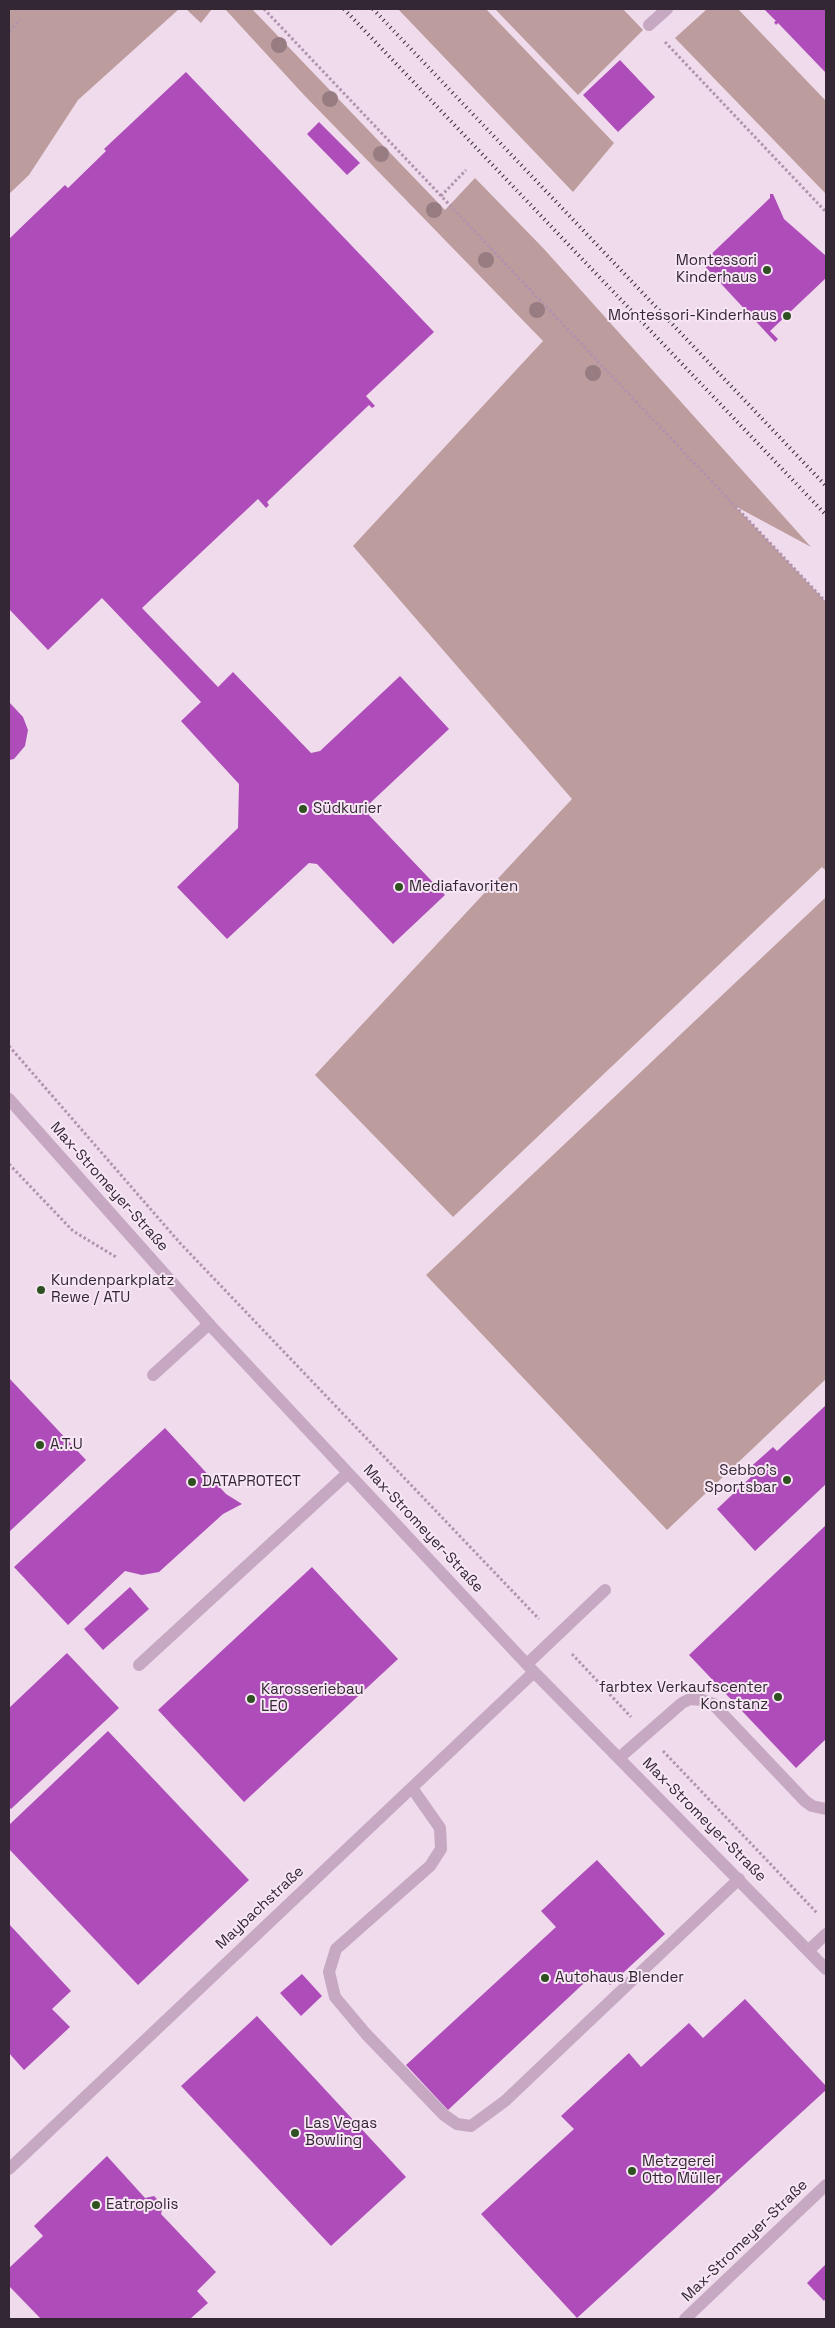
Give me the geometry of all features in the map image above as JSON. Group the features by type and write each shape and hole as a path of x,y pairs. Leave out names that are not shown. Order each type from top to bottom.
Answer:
{"street":[{"path":"649,25 667,9"},
{"name":"Max-Stromeyer-Straße","path":"9,1099 209,1324 530,1668 826,1969"},
{"path":"153,1375 209,1324"},
{"path":"139,1665 348,1473"},
{"name":"Maybachstraße","path":"9,2169 412,1788 530,1668 556,1637 605,1590"},
{"path":"619,1758 682,1703 690,1699 713,1704 805,1801 812,1806 826,1808"},
{"path":"412,1788 440,1828 441,1849 430,1866 336,1950 328,1972 335,1997 366,2034 444,2115 457,2124 471,2126 505,2101 739,1879"},
{"path":"809,1950 826,1934"},
{"name":"Max-Stromeyer-Straße","path":"685,2319 826,2185"}],"path":[{"path":"264,9 826,602"},
{"path":"9,31 20,20"},
{"path":"649,25 826,212"},
{"path":"441,196 466,170"},
{"path":"9,1046 180,1243 820,1916"},
{"path":"9,1164 73,1231"}],"shaded area":[{"path":"9,9 179,9 78,100 29,175 9,194"},
{"path":"186,9 212,9 201,23"},
{"path":"225,9 252,9 445,210 475,178 544,249 811,547 735,506 826,602 826,871 822,867 453,1217 315,1075 572,799 353,546 543,341 304,95"},
{"path":"398,9 486,9 614,143 573,192"},
{"path":"495,9 623,9 643,30 578,95"},
{"path":"707,9 738,9 826,101 826,194 675,38"},
{"path":"826,897 826,1379 667,1530 426,1275"}],"building":[{"path":"764,9 826,9 826,73 778,23 776,25 774,22 776,21"},
{"path":"620,60 655,97 618,132 583,95"},
{"path":"186,72 434,332 366,396 375,406 372,408 369,405 267,502 269,505 266,508 258,499 142,608 218,687 233,672 311,753 320,751 400,676 449,729 368,805 368,814 445,895 393,944 317,864 309,863 227,939 177,887 238,828 239,784 181,721 201,702 102,598 48,650 9,609 9,239 65,185 68,188 106,151 104,149"},
{"path":"319,122 360,163 347,175 307,134"},
{"name":"Montessori Kinderhaus","path":"770,194 773,194 784,219 826,256 826,278 770,331 778,339 775,342 700,261 703,259 704,261 770,198"},
{"path":"9,702 23,717 28,730 25,746 14,759 9,760"},
{"name":"A.T.U","path":"9,1378 86,1460 9,1532"},
{"name":"Sebbo's Sportsbar","path":"826,1405 826,1484 755,1551 717,1509 752,1476 746,1471 773,1447 777,1451"},
{"path":"165,1428 226,1494 242,1504 223,1514 159,1572 142,1575 125,1571 68,1625 14,1567"},
{"name":"farbtex Verkaufscenter Konstanz","path":"826,1525 826,1739 796,1768 689,1655"},
{"path":"312,1567 398,1659 244,1802 158,1710"},
{"path":"130,1587 149,1609 103,1650 84,1629"},
{"path":"67,1653 119,1708 11,1809 9,1807 9,1708"},
{"path":"108,1731 249,1880 138,1985 9,1849 9,1825"},
{"name":"Autohaus Blender","path":"597,1860 665,1934 610,1985 597,1971 448,2110 406,2065 556,1927 541,1911"},
{"path":"9,1924 71,1991 52,2009 70,2027 24,2070 9,2053"},
{"path":"302,1974 322,1996 301,2016 280,1993"},
{"name":"Metzgerei Otto Müller","path":"745,1999 826,2086 826,2090 577,2318 481,2214 574,2129 561,2116 629,2053 641,2067 689,2023 703,2038"},
{"name":"Las Vegas Bowling","path":"257,2016 406,2177 331,2246 181,2086"},
{"path":"107,2156 145,2198 154,2196 163,2205 161,2214 216,2272 197,2291 208,2303 190,2319 41,2319 9,2286 9,2268 43,2236 34,2226"},
{"path":"826,2264 826,2298 824,2301 807,2283"}],"railway":[{"path":"344,9 826,515"},
{"path":"373,9 826,486"}],"place":[{"name":"Montessori Kinderhaus","path":"767,270"},
{"name":"Montessori-Kinderhaus","path":"787,316"},
{"name":"Südkurier","path":"303,809"},
{"name":"Mediafavoriten","path":"399,887"},
{"name":"Kundenparkplatz Rewe / ATU","path":"41,1290"},
{"name":"A.T.U","path":"40,1445"},
{"name":"Sebbo's Sportsbar","path":"787,1480"},
{"name":"DATAPROTECT","path":"192,1482"},
{"name":"farbtex Verkaufscenter Konstanz","path":"778,1697"},
{"name":"Karosseriebau LEO","path":"251,1699"},
{"name":"Autohaus Blender","path":"545,1978"},
{"name":"Las Vegas Bowling","path":"295,2133"},
{"name":"Metzgerei Otto Müller","path":"632,2171"},
{"name":"Eatropolis","path":"96,2205"}]}
